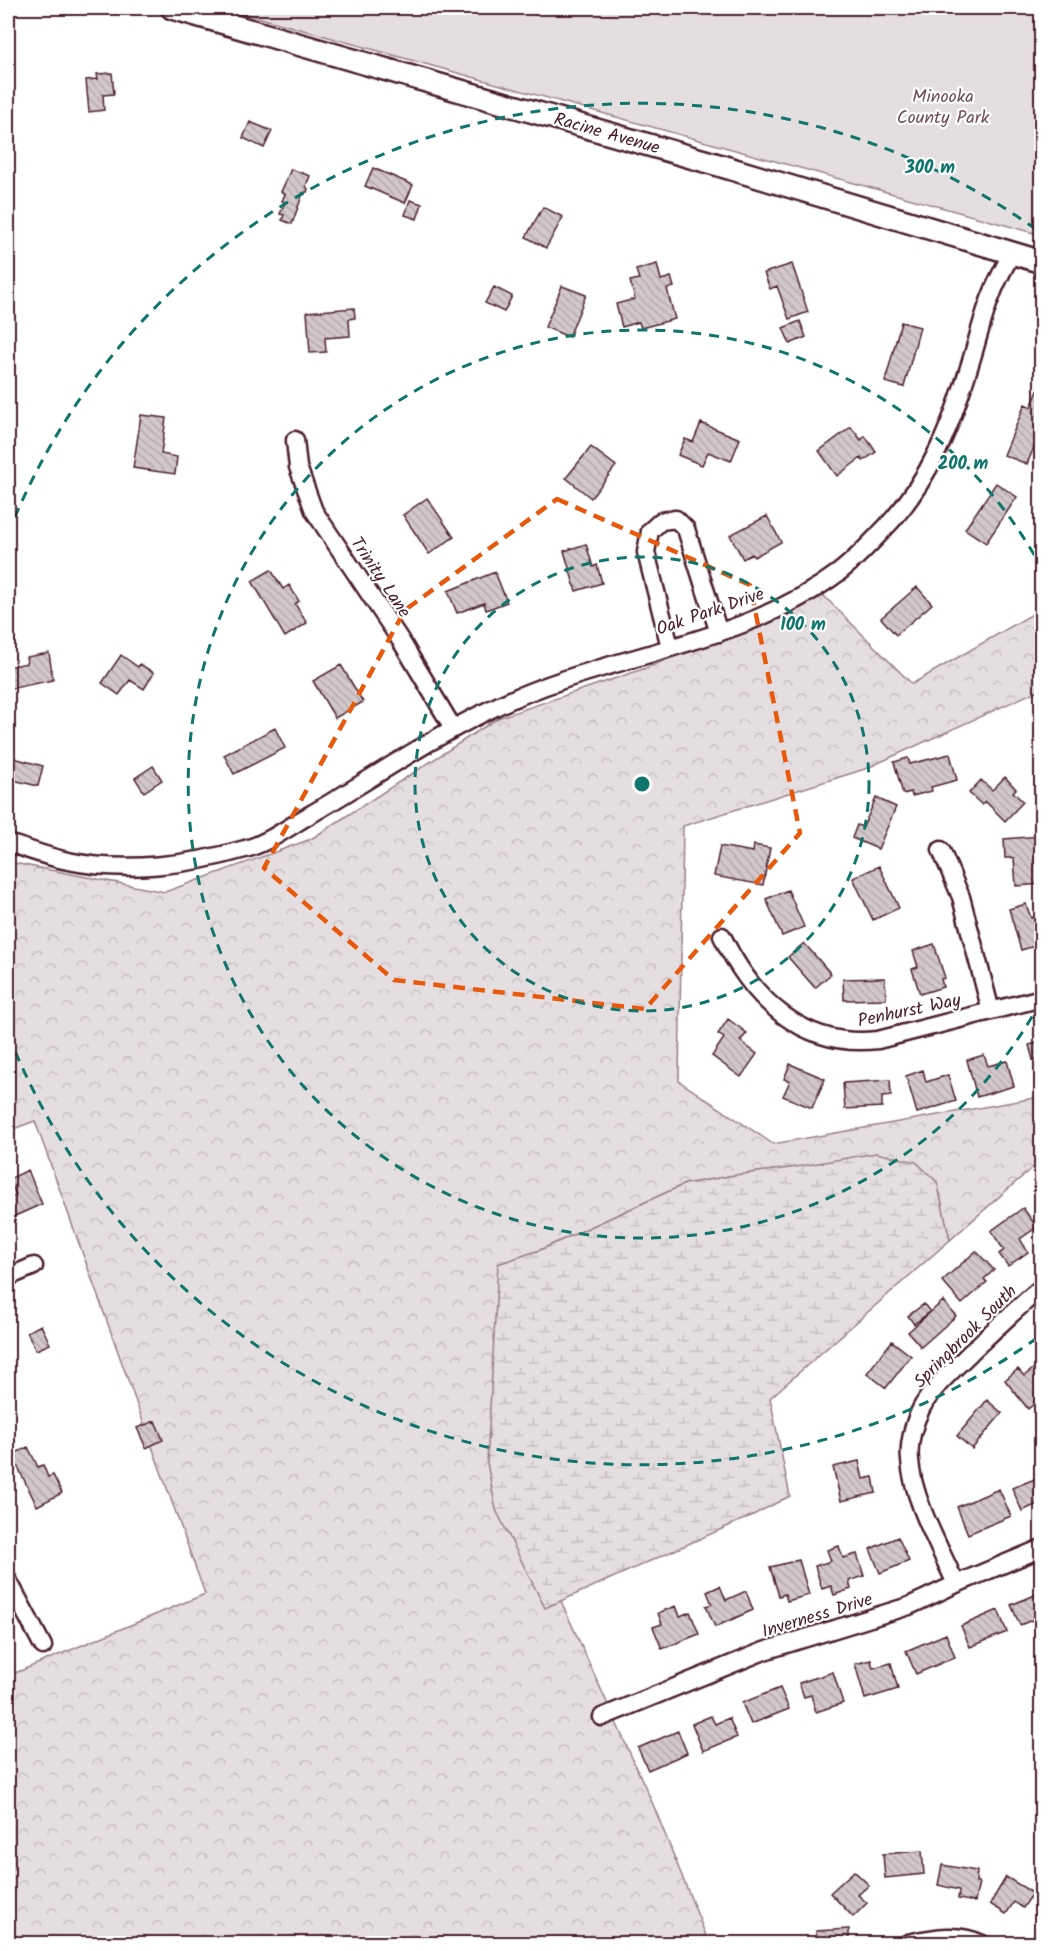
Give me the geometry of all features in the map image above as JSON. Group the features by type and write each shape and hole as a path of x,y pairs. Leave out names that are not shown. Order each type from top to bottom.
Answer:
{"main road":[{"name":"Racine Avenue","path":"172,8 715,164 1041,262"}],"street":[{"name":"Oak Park Drive","path":"8,843 69,862 129,866 163,864 222,855 250,848 453,728 531,690 583,672 719,633 786,605 815,588 840,572 896,517 921,482 938,452 966,377 991,296 1011,254"},
{"name":"Trinity Lane","path":"295,440 298,467 314,511 401,641 453,728"},
{"path":"670,647 646,552 650,531 661,521 676,519 686,529 719,633"},
{"path":"941,850 962,897 991,1011"},
{"name":"Penhurst Way","path":"722,936 752,986 773,1009 815,1034 843,1041 868,1041 1041,998"},
{"path":"8,1277 34,1266"},
{"name":"Springbrook South","path":"956,1584 920,1501 913,1479 909,1459 917,1418 929,1396 956,1367 1041,1287"},
{"name":"Inverness Drive","path":"602,1717 764,1651 909,1606 1041,1548"},
{"path":"8,1580 43,1646"},
{"path":"908,1943 938,1937 957,1937 982,1944"}],"highlighted area":[{"path":"557,499 750,585 800,833 645,1009 394,980 264,868 405,610"}],"green space":[{"name":"Minooka County Park","path":"224,8 1041,8 1041,235"},
{"path":"824,596 912,684 1041,609 1041,689 865,769 683,826 679,1081 773,1144 1041,1097 1041,1160 950,1240 937,1182 790,1168 685,1184 540,1250 498,1264 545,1607 561,1601 652,1802 709,1943 8,1943 8,1676 205,1594 35,1121 8,1131 8,862 165,892 311,839 498,718 646,668"},
{"path":"876,1153 916,1162 937,1182 950,1240 770,1398 790,1496 751,1516 545,1608 496,1510 487,1463 498,1264 540,1250 685,1184"}],"building":[{"path":"112,73 114,94 103,95 104,110 89,112 86,80 98,79 97,74"},
{"path":"250,122 272,131 264,148 243,138"},
{"path":"373,168 413,185 405,203 365,186"},
{"path":"291,169 310,176 306,186 307,192 303,193 292,224 282,220 284,215 280,214 285,202 282,201 285,194 281,192"},
{"path":"410,200 422,204 417,219 405,215"},
{"path":"543,207 563,217 546,248 526,237"},
{"path":"657,264 661,280 671,277 674,287 667,289 675,319 641,328 639,322 622,327 616,304 635,299 630,281 639,279 636,270"},
{"path":"792,264 808,312 789,319 777,286 770,289 764,273"},
{"path":"562,286 586,295 569,337 545,327"},
{"path":"494,287 512,296 504,312 485,303"},
{"path":"354,308 355,318 349,319 350,336 325,338 326,352 310,353 307,312"},
{"path":"800,321 806,337 790,344 783,328"},
{"path":"901,322 920,327 904,387 885,382"},
{"path":"1041,384 1042,428 1027,464 1004,455 1025,404 1031,407"},
{"path":"141,415 166,418 161,454 177,457 175,474 133,468"},
{"path":"701,423 740,439 731,461 708,452 702,465 678,455 685,439 693,442"},
{"path":"851,427 861,440 865,436 876,452 863,461 861,458 837,476 819,451"},
{"path":"591,447 616,466 591,498 566,478"},
{"path":"996,483 1017,497 986,543 965,529"},
{"path":"427,498 454,537 429,554 403,515"},
{"path":"767,516 781,542 754,557 752,554 743,559 730,535"},
{"path":"586,544 593,567 597,565 602,583 576,591 564,551"},
{"path":"271,570 283,589 289,585 299,601 295,604 307,623 285,637 252,581"},
{"path":"495,572 507,602 486,610 484,603 457,613 448,591"},
{"path":"917,587 932,604 896,635 881,618"},
{"path":"49,653 53,680 8,689 8,667 27,663 26,657"},
{"path":"121,655 138,667 140,664 154,673 144,689 130,680 119,695 102,683"},
{"path":"341,665 363,702 335,718 313,681"},
{"path":"275,728 285,748 234,774 224,755"},
{"path":"950,754 957,780 931,787 932,791 912,796 911,792 903,794 894,762 908,758 910,764"},
{"path":"14,758 43,766 38,786 9,779"},
{"path":"153,766 162,780 144,792 135,778"},
{"path":"1005,777 1016,789 1013,792 1023,802 1005,821 985,801 982,805 969,793 981,780 992,790"},
{"path":"876,798 896,807 878,849 852,838 857,825 863,827"},
{"path":"1042,836 1042,884 1016,886 1014,858 1005,858 1004,839"},
{"path":"754,845 770,848 763,885 714,876 720,846 753,852"},
{"path":"879,866 899,908 873,920 853,878"},
{"path":"788,890 804,927 782,936 766,899"},
{"path":"1026,904 1031,918 1039,916 1042,923 1042,944 1021,950 1009,909"},
{"path":"804,943 831,974 815,988 788,957"},
{"path":"934,944 945,978 941,979 943,987 920,994 912,969 918,967 913,951"},
{"path":"885,978 886,999 844,1000 843,979"},
{"path":"728,1019 747,1033 740,1041 757,1054 741,1077 712,1056 724,1038 718,1034"},
{"path":"1042,1042 1042,1075 1037,1059 1033,1060 1029,1045"},
{"path":"984,1055 988,1066 1007,1061 1014,1086 977,1097 967,1060"},
{"path":"790,1064 825,1079 812,1108 783,1096 790,1081 784,1079"},
{"path":"923,1070 926,1082 948,1075 956,1101 917,1113 906,1076"},
{"path":"890,1080 891,1096 882,1097 882,1107 845,1109 843,1083"},
{"path":"28,1170 42,1204 8,1219 8,1199 16,1195 9,1179"},
{"path":"1023,1208 1037,1227 1020,1239 1028,1252 1008,1266 999,1254 1004,1250 991,1231"},
{"path":"976,1251 994,1270 984,1279 987,1282 962,1304 942,1281"},
{"path":"943,1301 956,1316 921,1347 908,1332"},
{"path":"924,1304 930,1312 914,1324 908,1316"},
{"path":"41,1325 50,1344 36,1350 27,1332"},
{"path":"892,1341 911,1356 886,1388 867,1373"},
{"path":"1042,1362 1042,1401 1039,1403 1038,1401 1028,1409 1005,1380 1018,1369 1024,1376"},
{"path":"987,1400 1002,1413 972,1449 957,1436"},
{"path":"155,1421 163,1440 146,1448 137,1428"},
{"path":"28,1447 38,1467 43,1465 48,1477 53,1475 62,1493 37,1506 12,1455"},
{"path":"859,1461 863,1479 873,1477 876,1493 841,1501 833,1467"},
{"path":"1042,1476 1042,1502 1022,1511 1012,1488"},
{"path":"999,1489 1011,1516 968,1534 957,1507"},
{"path":"898,1537 909,1561 880,1573 870,1549"},
{"path":"839,1546 843,1558 857,1554 864,1576 849,1581 851,1589 834,1595 831,1586 822,1589 815,1566 831,1561 827,1550"},
{"path":"799,1560 809,1595 787,1601 785,1594 779,1596 770,1567"},
{"path":"720,1586 726,1600 746,1591 753,1610 715,1627 706,1606 712,1604 707,1592"},
{"path":"1042,1592 1042,1616 1020,1625 1011,1605"},
{"path":"676,1606 680,1616 690,1612 699,1634 662,1649 653,1627 662,1624 658,1613"},
{"path":"998,1610 1007,1632 970,1647 961,1626"},
{"path":"946,1634 955,1657 916,1674 906,1651"},
{"path":"871,1660 873,1668 891,1663 898,1689 865,1699 855,1664"},
{"path":"833,1672 843,1703 816,1712 811,1695 804,1697 799,1683"},
{"path":"780,1688 789,1709 751,1724 742,1703"},
{"path":"711,1716 715,1724 729,1718 737,1737 703,1751 692,1724"},
{"path":"678,1731 687,1753 648,1770 638,1748"},
{"path":"922,1851 924,1874 885,1878 883,1854"},
{"path":"942,1865 977,1871 976,1882 979,1882 975,1902 958,1899 959,1890 938,1885"},
{"path":"854,1871 869,1885 858,1895 867,1903 853,1917 830,1893"},
{"path":"1006,1877 1033,1893 1023,1908 1014,1902 1006,1914 990,1904"},
{"path":"849,1929 849,1944 816,1944 816,1931"}]}
